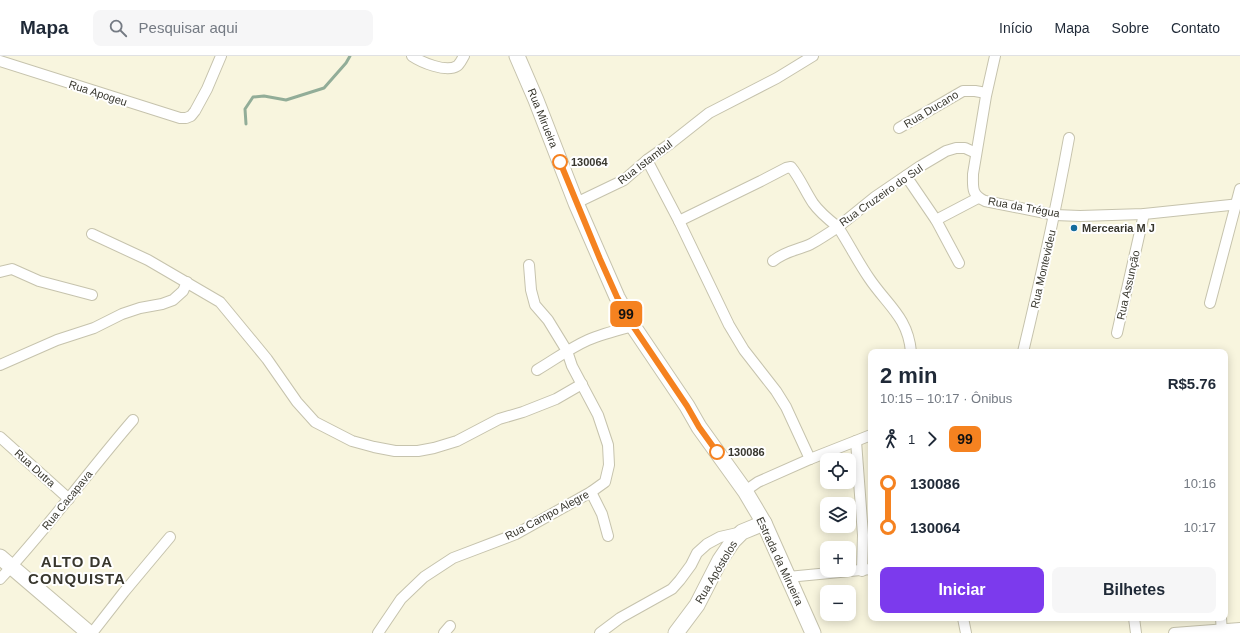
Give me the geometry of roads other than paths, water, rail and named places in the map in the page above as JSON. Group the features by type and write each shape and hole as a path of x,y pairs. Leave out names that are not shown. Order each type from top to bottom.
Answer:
{"main road":[{"name":"Rua Mirueira","path":"517,56 536,100 576,203"},
{"path":"576,203 606,272 633,326 687,406 699,427 745,491"},
{"name":"Estrada da Mirueira","path":"745,491 764,523 813,633"},
{"name":"Rua Apóstolos","path":"676,633 697,604 720,560 732,541 742,532 764,523"},
{"path":"0,557 89,633"}],"street":[{"name":"Rua Apogeu","path":"7,60 180,118 186,118 191,116 195,111 221,56"},
{"path":"412,56 432,65 447,69 457,66 464,56"},
{"name":"Rua Istambul","path":"576,203 624,180 647,160 709,113 777,78 813,56"},
{"name":"Rua da Trégua","path":"995,56 986,93 973,174 973,187 978,198 998,204 1055,215 1101,216 1144,214 1238,205"},
{"name":"Rua Ducano","path":"899,128 963,91 986,93"},
{"name":"Rua Montevideu","path":"1025,349 1055,215 1069,138"},
{"name":"Rua Cruzeiro do Sul","path":"679,222 786,168 791,167 813,203 827,219 838,227 875,197 946,152 956,148 965,148 976,153"},
{"path":"647,160 679,222 728,325 744,350 786,407 810,459"},
{"path":"906,176 936,220 959,262"},
{"path":"1210,303 1238,205 1240,189"},
{"path":"936,220 978,198"},
{"name":"Rua Assunção","path":"1117,333 1144,214"},
{"path":"773,261 780,255 810,244 838,227 869,278 906,327 911,349"},
{"path":"92,234 148,260 220,302 267,359 297,402 315,422 352,441 374,448 395,451 418,451 434,448 457,440 499,420 556,399 582,384 572,366 567,351 548,320 535,305 531,290 529,265"},
{"path":"0,272 12,269 39,281 92,295"},
{"path":"0,366 57,340 94,328 122,314 173,300 183,291 187,282"},
{"path":"537,370 588,340 633,326"},
{"name":"Rua Campo Alegre","path":"378,633 402,599 424,577 453,558 516,534 591,492 604,482 609,466 608,445 598,415 582,384"},
{"name":"Rua Cacapava","path":"0,580 69,500 109,448 133,420"},
{"path":"745,491 758,482 810,459 868,436"},
{"name":"Rua Dutra","path":"0,437 69,500"},
{"path":"788,577 866,570 856,441"},
{"path":"591,492 602,514 608,536"},
{"path":"600,633 620,618 672,589 691,565 696,553 707,544 720,537 742,532"},
{"path":"92,633 124,592 170,538"},
{"path":"964,621 966,633"},
{"path":"1134,621 1136,633"},
{"path":"1174,633 1221,626 1240,628"}],"waterway":[{"path":"246,124 245,109 253,97 264,96 286,100 324,88 346,63 350,56"}],"place":[{"name":"130064","path":"560,162"},
{"name":"Mercearia M J","path":"1074,228"},
{"name":"130086","path":"717,452"}],"district":[{"name":"ALTO DA CONQUISTA","path":"77,570"}]}
